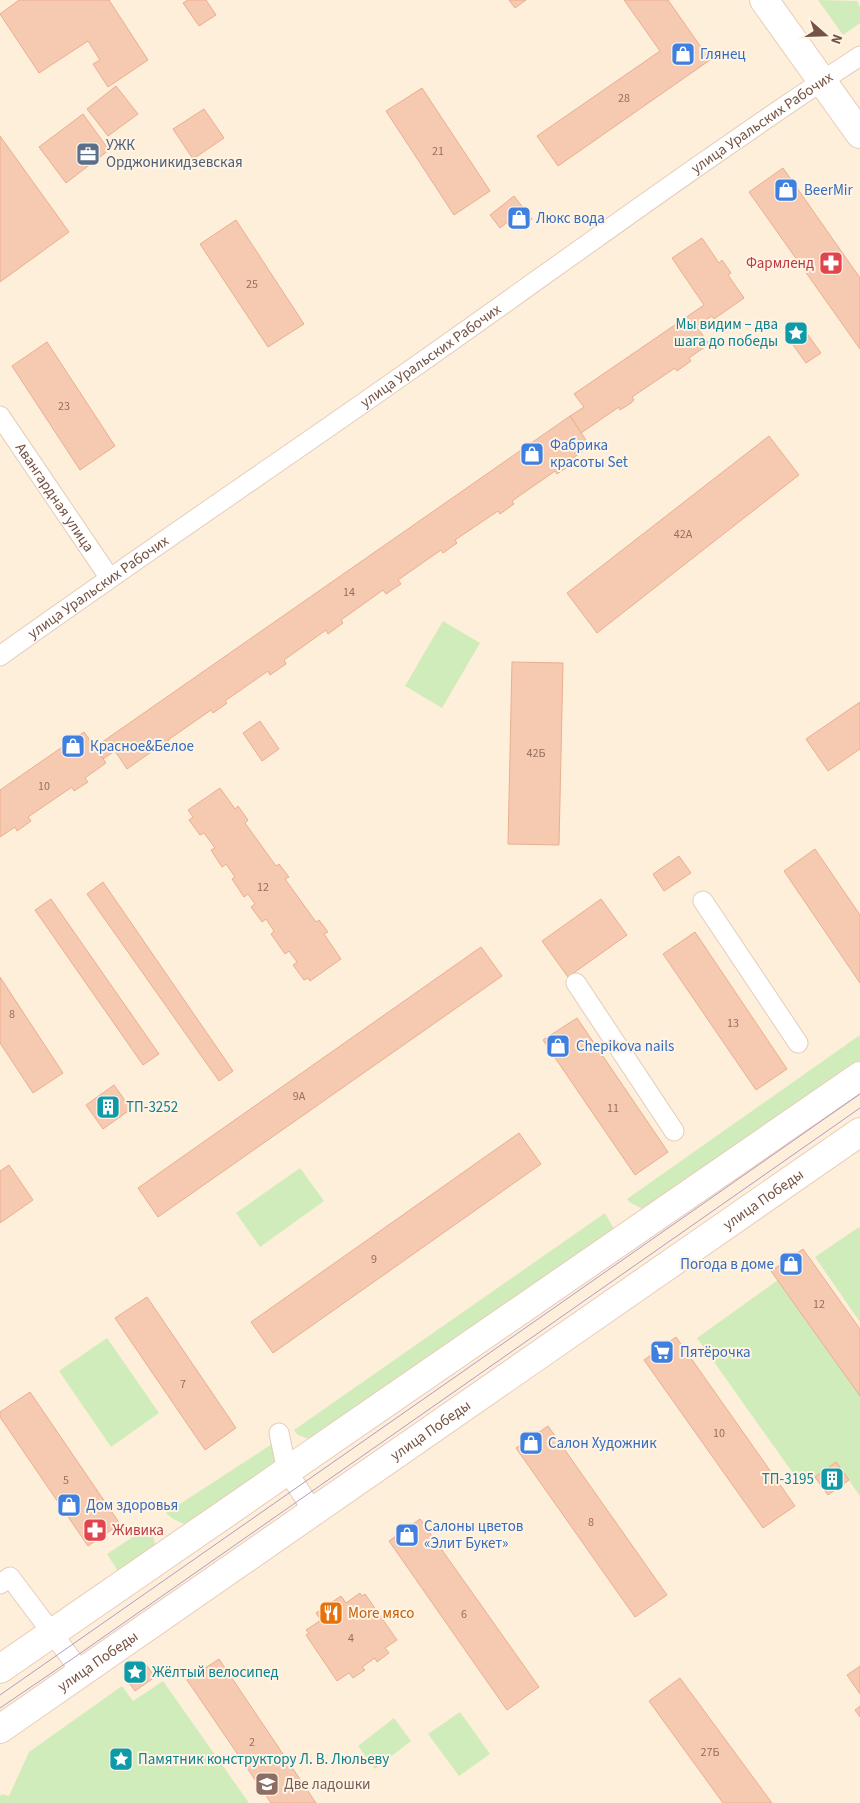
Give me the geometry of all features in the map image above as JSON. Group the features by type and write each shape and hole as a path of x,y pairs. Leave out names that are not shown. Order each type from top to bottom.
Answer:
{"main road":[{"path":"764,0 860,134"},
{"path":"0,1669 860,1076"},
{"name":"улица Победы","path":"0,1730 860,1132"}],"street":[{"name":"улица Уральских Рабочих","path":"0,656 109,578 406,373 681,177 860,56"},
{"name":"Авангардная улица","path":"0,416 109,578"},
{"path":"704,900 798,1043"},
{"path":"576,983 674,1131"},
{"path":"279,1433 287,1471 313,1511"},
{"path":"0,1584 10,1577 82,1673"}],"green space":[{"path":"818,0 857,1 860,7 860,23 843,35"},
{"path":"443,621 480,643 442,708 405,686"},
{"path":"860,1035 860,1061 646,1211 627,1199"},
{"path":"300,1168 324,1201 260,1247 236,1213"},
{"path":"605,1213 615,1231 315,1441 298,1435 294,1430"},
{"path":"859,1227 860,1229 860,1322 815,1257"},
{"path":"778,1280 860,1396 860,1496 836,1462 802,1486 697,1338"},
{"path":"107,1338 159,1413 111,1447 59,1371"},
{"path":"275,1442 280,1463 189,1526 173,1519 166,1513"},
{"path":"151,1525 156,1549 120,1574 107,1554"},
{"path":"163,1681 249,1803 0,1803 0,1796 2,1794 9,1796 29,1752 122,1686 133,1701"},
{"path":"460,1712 490,1754 459,1776 428,1734"},
{"path":"394,1718 411,1741 375,1769 358,1746"}],"building":[{"path":"19,0 109,0 148,60 108,87 93,64 100,60 88,41 39,73 0,14"},
{"path":"188,0 206,0 216,15 199,26 183,3"},
{"path":"509,0 526,0 515,8"},
{"path":"624,0 668,0 710,60 558,166 537,136 660,51"},
{"path":"116,86 138,114 108,136 87,109"},
{"path":"422,88 490,191 454,215 386,111"},
{"path":"204,109 224,138 193,159 173,129"},
{"path":"83,114 109,150 66,183 39,147"},
{"path":"0,136 69,232 0,282"},
{"path":"783,168 860,278 860,349 749,192"},
{"path":"514,196 532,219 518,230 510,220 500,228 490,215"},
{"path":"236,220 304,324 268,347 200,244"},
{"path":"702,238 719,263 722,260 731,273 728,275 744,298 714,319 712,316 696,326 709,344 689,358 691,361 677,371 675,368 632,397 634,400 631,403 620,410 619,407 581,433 570,416 584,407 574,394 704,305 672,258"},
{"path":"803,328 821,353 806,363 788,338"},
{"path":"47,342 115,446 80,470 12,366"},
{"path":"570,416 590,446 570,460 573,463 557,474 555,471 512,501 514,504 500,514 498,511 455,540 457,543 443,553 441,550 398,580 401,584 386,594 383,590 341,620 343,623 328,634 326,630 284,660 286,664 270,675 268,671 225,701 227,703 213,713 211,710 168,740 170,744 156,753 154,750 127,769 115,751 103,759 95,747"},
{"path":"769,436 799,475 597,633 567,593"},
{"path":"512,662 563,663 559,845 508,844"},
{"path":"860,702 860,749 828,771 806,739"},
{"path":"260,721 279,749 262,761 243,733"},
{"path":"84,732 106,763 85,778 88,782 74,791 72,787 28,817 31,821 17,831 15,827 0,837 0,790"},
{"path":"220,788 235,809 238,806 248,820 245,823 276,866 279,864 289,877 285,879 316,922 319,920 328,932 324,934 341,959 310,981 308,978 304,980 293,965 297,962 289,951 285,954 271,934 274,931 266,919 262,922 251,907 255,904 248,894 244,897 232,879 235,877 226,864 222,867 211,850 215,848 204,833 200,835 189,820 193,817 188,810"},
{"path":"815,849 860,915 860,983 784,871"},
{"path":"679,856 691,873 664,891 653,874"},
{"path":"103,882 233,1071 219,1081 87,894"},
{"path":"51,899 159,1054 143,1065 35,910"},
{"path":"601,899 627,935 568,977 542,941"},
{"path":"695,932 787,1069 756,1090 663,954"},
{"path":"481,947 502,976 158,1217 138,1188"},
{"path":"0,977 63,1073 33,1093 0,1043"},
{"path":"577,1018 668,1152 635,1175 543,1040"},
{"name":"ТП-3252","path":"114,1085 131,1109 103,1129 86,1105"},
{"path":"519,1133 541,1164 273,1353 251,1322"},
{"path":"9,1165 33,1200 0,1223 0,1171"},
{"path":"803,1249 860,1329 860,1396 771,1271"},
{"path":"147,1297 236,1428 205,1450 115,1318"},
{"path":"676,1337 795,1506 763,1528 644,1360"},
{"path":"30,1392 120,1524 88,1546 0,1417 0,1412"},
{"path":"548,1426 667,1595 635,1617 516,1448"},
{"name":"ТП-3195","path":"836,1462 849,1480 828,1495 815,1477"},
{"path":"420,1519 539,1687 507,1710 389,1541"},
{"path":"360,1593 362,1596 365,1594 397,1640 385,1648 389,1653 377,1662 375,1658 362,1667 365,1670 353,1678 349,1673 337,1681 306,1635 309,1633 306,1630 321,1620 316,1613 341,1596 346,1603"},
{"path":"219,1659 316,1803 271,1803 187,1680"},
{"path":"147,1666 155,1677 135,1691 127,1680"},
{"path":"860,1666 860,1694 847,1675"},
{"path":"680,1678 772,1803 723,1803 649,1701"},
{"path":"860,1706 860,1717 855,1710"}],"tram line":[{"path":"0,1695 860,1094"},
{"path":"0,1708 860,1108"}],"place":[{"name":"Глянец","path":"683,54"},
{"name":"УЖК Орджоникидзевская","path":"88,154"},
{"name":"BeerMir","path":"786,190"},
{"name":"Люкс вода","path":"519,218"},
{"name":"Фармленд","path":"831,263"},
{"name":"Мы видим – два шага до победы","path":"796,333"},
{"name":"Фабрика красоты Set","path":"532,454"},
{"name":"Красное&Белое","path":"73,746"},
{"name":"Chepikova nails","path":"558,1046"},
{"name":"ТП-3252","path":"108,1107"},
{"name":"Погода в доме","path":"791,1264"},
{"name":"Пятёрочка","path":"662,1352"},
{"name":"Салон Художник","path":"531,1443"},
{"name":"ТП-3195","path":"832,1479"},
{"name":"Дом здоровья","path":"69,1505"},
{"name":"Живика","path":"95,1530"},
{"name":"Салоны цветов «Элит Букет»","path":"407,1535"},
{"name":"More мясо","path":"331,1613"},
{"name":"Жёлтый велосипед","path":"135,1672"},
{"name":"Памятник конструктору Л. В. Люльеву","path":"121,1759"},
{"name":"Две ладошки","path":"267,1784"}]}
